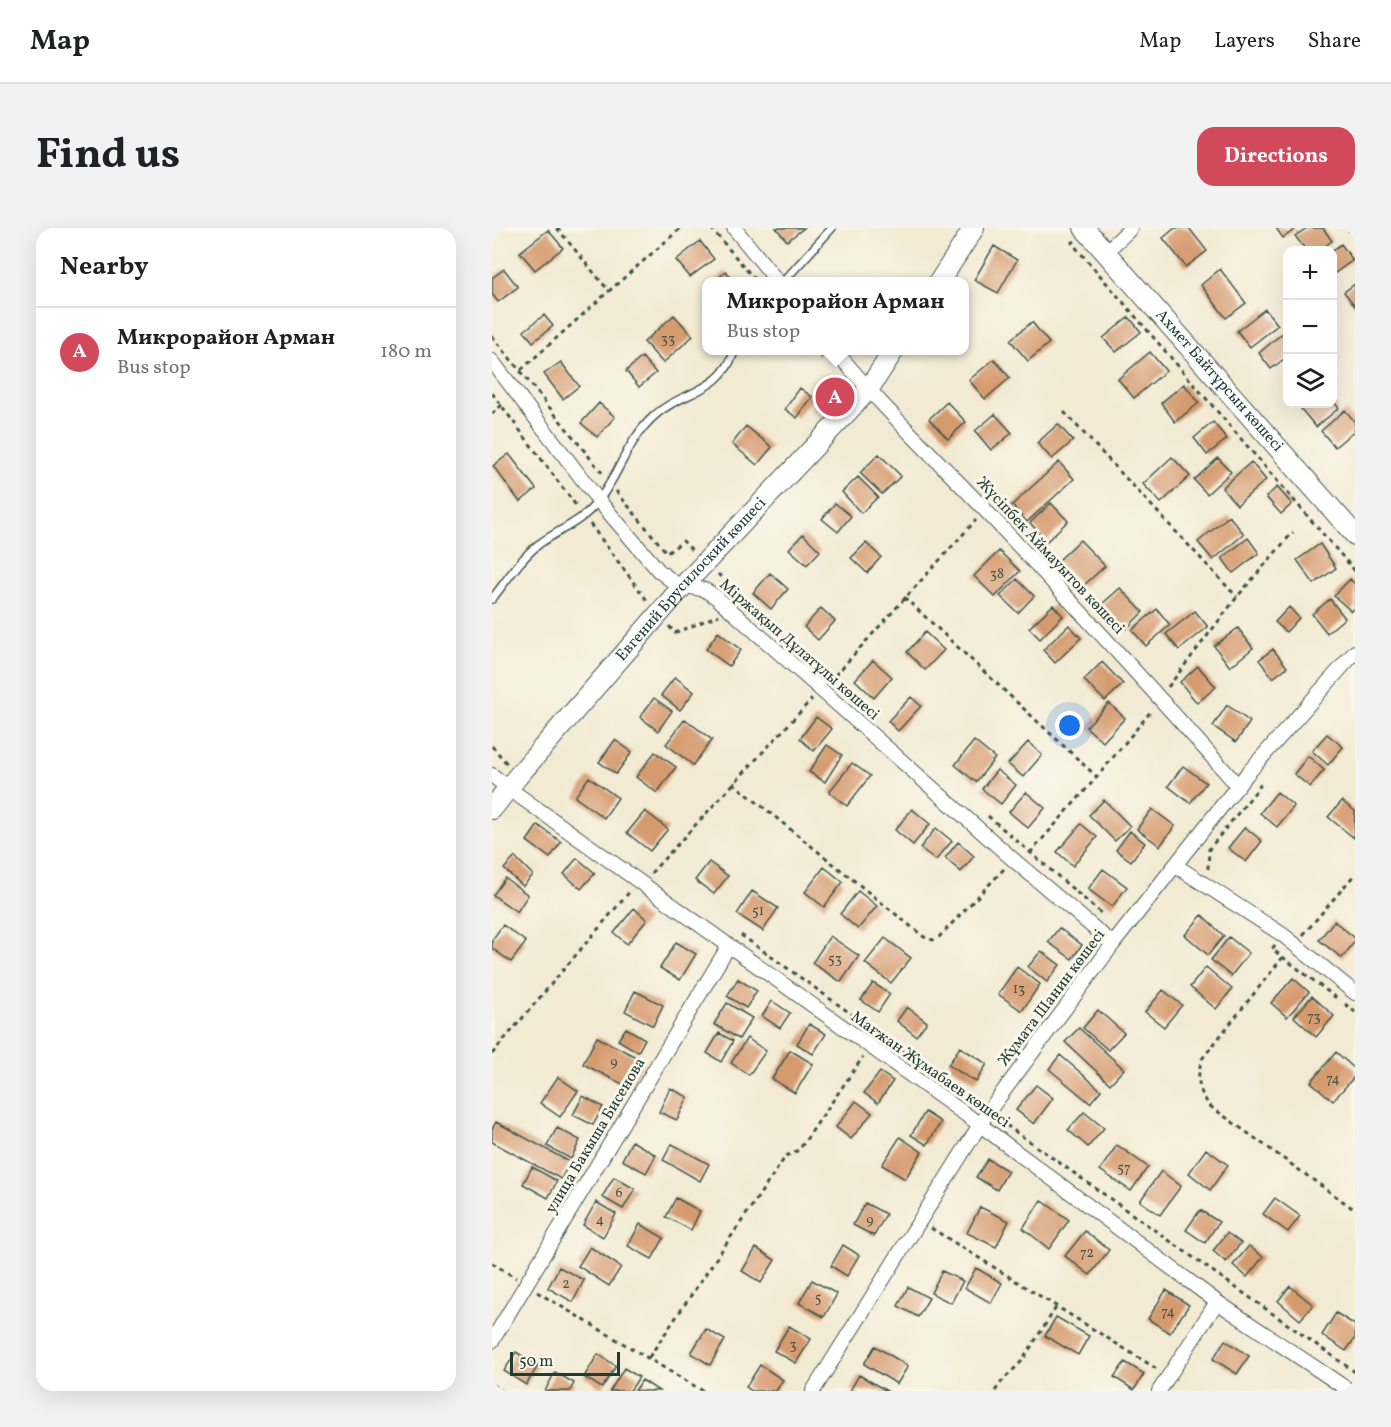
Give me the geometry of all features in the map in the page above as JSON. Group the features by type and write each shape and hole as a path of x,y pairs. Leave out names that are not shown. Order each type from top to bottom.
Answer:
{"main road":[{"path":"942,277 974,228"},
{"name":"Ахмет Байтұрсын көшесі","path":"1085,229 1355,535"},
{"name":"Евгений Брусилоский көшесі","path":"492,809 683,586 868,390 891,355"}],"street":[{"path":"734,228 774,277"},
{"path":"1105,253 1131,228"},
{"name":"Жүсіпбек Аймауытов көшесі","path":"829,355 868,390 985,510 1161,699 1238,786"},
{"name":"Міржақып Дұлатұлы көшесі","path":"492,361 599,501 659,571 683,586 711,593 1016,862 1113,944"},
{"name":"Жұмата Шанин көшесі","path":"813,1391 979,1124 1113,944 1247,774 1355,652"},
{"name":"Мағжан Жұмабаев көшесі","path":"492,775 513,782 638,882 979,1124 1217,1302 1350,1391"},
{"path":"1176,866 1283,935 1293,946 1355,993"},
{"name":"улица Бакыша Бисенова","path":"492,1341 728,947"},
{"path":"1159,1391 1217,1302"}],"lane":[{"path":"788,277 832,228"},
{"path":"492,600 525,557 539,544 574,524 599,501 632,441 653,417 664,408 713,383 727,367 733,355"}],"path":[{"path":"557,228 609,291"},
{"path":"508,381 681,228"},
{"path":"711,228 753,277"},
{"path":"1347,228 1355,238"},
{"path":"1085,229 1072,243 1355,571"},
{"path":"492,336 667,553 683,541 763,618"},
{"path":"492,393 658,615 675,633 721,614"},
{"path":"492,414 517,393"},
{"path":"1064,412 1237,597"},
{"path":"492,1054 638,882 652,872 985,510"},
{"path":"733,783 924,937 933,940 939,937 1005,868 1031,853 1161,699 1237,597 1293,532"},
{"path":"904,597 1097,777"},
{"path":"492,746 513,782"},
{"path":"1216,875 1207,869 1209,849 1260,786 1247,774"},
{"path":"987,816 1123,932"},
{"path":"643,865 652,872"},
{"path":"1355,874 1283,957 1202,1059 1198,1072 1201,1095 1210,1106 1355,1209"},
{"path":"737,933 942,1079"},
{"path":"1283,935 1272,949 1355,1012"},
{"path":"649,1357 786,1156 799,1150 870,1047"},
{"path":"988,1112 1355,1372"},
{"path":"919,1220 1168,1376"},
{"path":"492,1263 703,1391"},
{"path":"995,1391 1022,1361 1057,1306"},
{"path":"492,1385 502,1391"}],"building":[{"path":"776,228 804,228 787,241"},
{"path":"1175,228 1189,228 1207,251 1186,267 1163,238"},
{"path":"1276,228 1297,228 1283,238"},
{"path":"1307,228 1323,228 1332,241 1325,246 1303,246 1295,236"},
{"path":"548,230 563,248 535,270 520,252"},
{"path":"700,241 714,259 690,277 676,260"},
{"path":"1341,244 1353,260 1337,271 1337,247"},
{"path":"994,246 1017,260 998,293 974,280"},
{"path":"504,269 518,287 498,302 492,294 492,278"},
{"path":"1220,269 1246,303 1226,318 1201,285"},
{"path":"726,271 730,277 719,277"},
{"path":"1355,284 1355,306 1344,292"},
{"path":"1265,309 1278,325 1250,347 1237,331"},
{"path":"544,315 553,326 533,342 524,331"},
{"path":"674,315 693,336 663,363 644,342"},
{"path":"1129,317 1141,332 1116,352 1103,338"},
{"path":"1032,322 1049,343 1028,361 1010,340"},
{"path":"1283,333 1283,360 1271,369 1259,353"},
{"path":"1150,352 1166,371 1134,398 1118,379"},
{"path":"642,357 656,373 639,387 626,371"},
{"path":"994,359 1010,378 985,399 969,380"},
{"path":"561,362 579,386 563,399 544,374"},
{"path":"1184,384 1199,403 1175,422 1161,403"},
{"path":"800,388 812,397 797,418 785,409"},
{"path":"947,402 966,422 948,439 929,419"},
{"path":"599,403 615,417 597,437 581,423"},
{"path":"1337,406 1339,408 1316,427 1301,409 1337,408"},
{"path":"1345,410 1355,422 1355,430 1335,447 1321,431"},
{"path":"995,414 1012,433 991,450 975,431"},
{"path":"1213,422 1227,439 1207,455 1194,438"},
{"path":"1058,424 1073,441 1052,459 1037,443"},
{"path":"746,426 772,447 757,465 732,444"},
{"path":"509,454 536,489 520,502 493,466"},
{"path":"879,454 901,476 882,494 860,473"},
{"path":"1172,457 1190,476 1161,503 1143,484"},
{"path":"1218,458 1231,472 1207,494 1194,480"},
{"path":"1059,462 1074,479 1027,522 1012,505"},
{"path":"1251,462 1266,480 1237,505 1222,488"},
{"path":"858,477 878,497 861,513 842,492"},
{"path":"1277,487 1292,504 1281,514 1266,497"},
{"path":"835,503 851,516 838,532 822,519"},
{"path":"1051,503 1068,521 1047,541 1030,523"},
{"path":"1229,516 1244,534 1213,560 1198,542"},
{"path":"803,534 820,551 807,565 789,549"},
{"path":"1248,538 1259,553 1233,573 1222,558"},
{"path":"1080,540 1105,566 1082,587 1058,561"},
{"path":"866,543 881,557 867,573 851,558"},
{"path":"1320,544 1336,568 1314,584 1297,560"},
{"path":"999,551 1020,571 995,597 974,576"},
{"path":"770,573 788,589 771,609 753,593"},
{"path":"1017,579 1034,596 1018,613 1000,596"},
{"path":"1350,579 1355,584 1355,607 1351,611 1334,596"},
{"path":"1120,588 1143,612 1126,629 1102,604"},
{"path":"1330,599 1345,618 1327,633 1312,614"},
{"path":"1053,605 1063,616 1040,639 1029,628"},
{"path":"1289,607 1299,618 1286,632 1275,622"},
{"path":"821,608 835,621 818,640 804,627"},
{"path":"1157,609 1170,625 1146,646 1132,630"},
{"path":"1195,611 1208,627 1179,650 1166,634"},
{"path":"1069,625 1081,638 1055,663 1043,650"},
{"path":"1238,628 1253,648 1230,667 1214,646"},
{"path":"718,632 741,650 729,666 706,649"},
{"path":"925,632 944,650 925,670 907,652"},
{"path":"1273,649 1287,667 1273,678 1259,660"},
{"path":"873,660 892,677 874,698 855,680"},
{"path":"1102,662 1123,684 1105,701 1084,680"},
{"path":"1198,666 1216,687 1197,703 1180,682"},
{"path":"675,677 694,692 680,710 661,695"},
{"path":"911,697 921,706 898,731 888,721"},
{"path":"654,698 672,711 658,731 640,717"},
{"path":"1109,703 1125,718 1103,742 1086,727"},
{"path":"1227,705 1250,722 1236,742 1213,726"},
{"path":"816,717 832,729 814,751 800,739"},
{"path":"685,719 712,740 693,765 666,744"},
{"path":"1327,734 1343,747 1328,765 1312,751"},
{"path":"615,740 632,752 616,774 599,762"},
{"path":"974,741 995,758 976,782 955,765"},
{"path":"1028,742 1042,755 1023,777 1008,764"},
{"path":"827,745 842,755 825,782 809,772"},
{"path":"655,752 676,767 657,793 636,777"},
{"path":"1308,756 1324,770 1310,787 1294,774"},
{"path":"852,763 870,776 847,806 829,792"},
{"path":"1183,766 1206,783 1190,803 1168,786"},
{"path":"997,770 1016,785 1001,804 982,789"},
{"path":"589,777 618,798 604,818 575,797"},
{"path":"1026,792 1045,808 1028,828 1009,812"},
{"path":"1277,792 1294,806 1277,827 1260,813"},
{"path":"1104,800 1130,826 1115,841 1089,815"},
{"path":"1342,801 1355,811 1354,838 1328,817"},
{"path":"912,809 930,824 913,845 895,830"},
{"path":"1152,809 1175,826 1160,846 1137,829"},
{"path":"645,811 668,829 650,851 627,833"},
{"path":"1081,824 1097,837 1073,866 1057,852"},
{"path":"538,825 561,842 550,858 527,841"},
{"path":"1245,827 1262,841 1246,862 1228,848"},
{"path":"936,828 952,841 936,860 920,848"},
{"path":"1130,831 1145,843 1131,861 1116,850"},
{"path":"958,842 974,856 961,872 945,858"},
{"path":"515,857 533,875 523,886 504,869"},
{"path":"577,858 595,873 581,889 564,874"},
{"path":"709,862 728,876 714,894 695,880"},
{"path":"824,867 843,882 824,907 805,892"},
{"path":"1103,869 1127,887 1112,907 1088,889"},
{"path":"505,878 528,895 517,912 493,895"},
{"path":"752,891 778,908 763,931 737,914"},
{"path":"858,891 877,906 858,929 840,914"},
{"path":"634,908 647,920 627,944 614,933"},
{"path":"1202,915 1224,936 1208,955 1185,935"},
{"path":"1334,921 1355,938 1342,958 1319,940"},
{"path":"503,925 526,942 511,962 492,948 492,940"},
{"path":"1059,928 1082,945 1072,959 1048,942"},
{"path":"830,936 859,956 841,982 812,963"},
{"path":"1229,937 1249,953 1231,976 1211,960"},
{"path":"885,938 911,958 891,983 865,963"},
{"path":"676,942 696,954 680,980 660,968"},
{"path":"1041,951 1060,965 1047,982 1028,967"},
{"path":"1017,967 1040,984 1022,1011 998,994"},
{"path":"1206,967 1232,989 1216,1009 1190,987"},
{"path":"1293,978 1309,992 1287,1017 1271,1003"},
{"path":"738,979 757,991 746,1008 727,996"},
{"path":"873,983 890,994 878,1012 861,1000"},
{"path":"1163,990 1182,1005 1164,1027 1145,1012"},
{"path":"635,991 663,1005 653,1026 625,1011"},
{"path":"1312,996 1334,1016 1316,1037 1294,1017"},
{"path":"772,1001 790,1013 780,1028 762,1016"},
{"path":"727,1003 752,1018 739,1039 714,1024"},
{"path":"907,1007 927,1022 916,1036 897,1021"},
{"path":"1098,1010 1124,1033 1108,1050 1083,1028"},
{"path":"809,1024 826,1034 813,1054 797,1044"},
{"path":"626,1028 645,1039 638,1052 618,1040"},
{"path":"1079,1028 1124,1069 1110,1084 1065,1042"},
{"path":"719,1033 733,1041 721,1062 707,1053"},
{"path":"597,1037 644,1061 630,1088 583,1064"},
{"path":"747,1038 766,1051 749,1075 731,1063"},
{"path":"960,1047 987,1064 976,1082 948,1065"},
{"path":"790,1050 813,1064 795,1093 772,1079"},
{"path":"1336,1052 1355,1069 1355,1076 1333,1101 1311,1082"},
{"path":"1060,1055 1101,1090 1090,1103 1049,1069"},
{"path":"880,1072 893,1081 878,1103 864,1093"},
{"path":"558,1077 578,1091 560,1117 540,1103"},
{"path":"1036,1085 1053,1098 1034,1124 1016,1110"},
{"path":"670,1088 688,1097 677,1120 659,1112"},
{"path":"583,1096 603,1107 593,1125 573,1115"},
{"path":"856,1101 872,1113 851,1139 836,1127"},
{"path":"925,1112 941,1122 927,1145 911,1135"},
{"path":"1084,1112 1104,1128 1088,1147 1068,1130"},
{"path":"496,1122 570,1162 561,1179 492,1142 492,1129"},
{"path":"557,1128 580,1140 571,1159 547,1146"},
{"path":"900,1137 922,1152 905,1179 882,1165"},
{"path":"632,1141 656,1155 646,1173 622,1160"},
{"path":"672,1144 709,1164 700,1181 663,1160"},
{"path":"1117,1145 1148,1167 1131,1191 1100,1170"},
{"path":"1206,1149 1228,1165 1210,1190 1189,1173"},
{"path":"988,1159 1008,1171 997,1190 976,1177"},
{"path":"532,1167 557,1181 548,1198 523,1184"},
{"path":"1161,1171 1181,1186 1160,1215 1140,1201"},
{"path":"614,1177 635,1189 623,1209 602,1197"},
{"path":"676,1198 700,1211 691,1230 666,1217"},
{"path":"1275,1198 1300,1216 1288,1232 1263,1214"},
{"path":"1041,1200 1069,1220 1049,1249 1023,1228"},
{"path":"596,1202 616,1214 603,1237 583,1225"},
{"path":"865,1203 886,1214 874,1236 853,1225"},
{"path":"980,1207 1009,1221 996,1247 967,1233"},
{"path":"1200,1210 1219,1222 1205,1243 1186,1230"},
{"path":"640,1224 664,1238 652,1259 628,1246"},
{"path":"1085,1231 1109,1250 1090,1275 1065,1256"},
{"path":"1227,1233 1241,1243 1226,1262 1213,1251"},
{"path":"843,1245 859,1255 847,1276 831,1266"},
{"path":"1249,1246 1263,1257 1247,1277 1233,1265"},
{"path":"590,1247 621,1267 609,1286 578,1266"},
{"path":"756,1248 775,1260 761,1283 742,1271"},
{"path":"559,1267 584,1280 573,1302 548,1288"},
{"path":"976,1268 1002,1283 991,1303 965,1288"},
{"path":"942,1271 963,1281 951,1303 931,1293"},
{"path":"812,1280 837,1294 824,1317 799,1303"},
{"path":"1290,1286 1313,1305 1300,1320 1278,1301"},
{"path":"908,1287 929,1298 918,1317 898,1306"},
{"path":"1166,1290 1189,1305 1170,1333 1148,1319"},
{"path":"1336,1313 1355,1325 1355,1338 1346,1351 1322,1335"},
{"path":"1056,1317 1089,1336 1078,1355 1045,1336"},
{"path":"789,1326 811,1339 796,1363 774,1351"},
{"path":"706,1329 725,1340 710,1365 691,1353"},
{"path":"1225,1340 1249,1356 1237,1374 1213,1359"},
{"path":"875,1346 908,1366 897,1384 864,1364"},
{"path":"516,1352 538,1366 526,1385 504,1371"},
{"path":"598,1354 616,1366 602,1388 584,1377"},
{"path":"1125,1362 1144,1374 1134,1390 1114,1377"},
{"path":"760,1365 783,1380 776,1391 752,1391 746,1387"},
{"path":"624,1368 639,1377 630,1391 610,1391"},
{"path":"555,1372 574,1383 570,1391 545,1391"},
{"path":"859,1375 887,1391 850,1391"},
{"path":"642,1380 659,1391 635,1391"}],"place":[{"name":"Микрорайон Арман","path":"835,397"}]}
